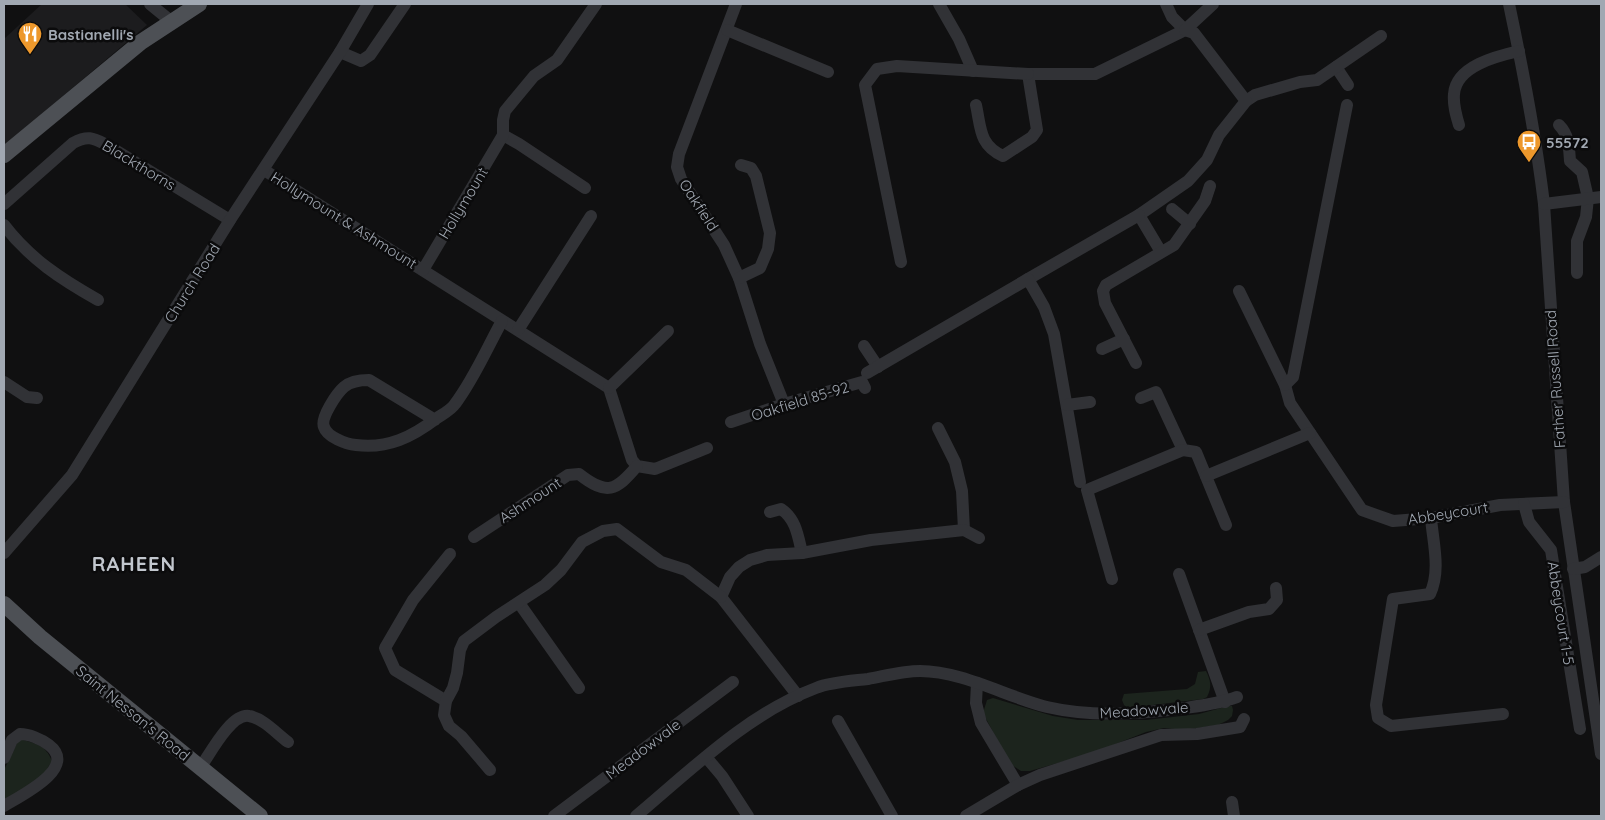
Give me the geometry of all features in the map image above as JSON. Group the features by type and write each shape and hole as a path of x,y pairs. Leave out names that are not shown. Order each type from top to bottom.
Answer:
{"main road":[{"path":"4,155 141,42 199,4"},
{"name":"Saint Nessan's Road","path":"5,609 260,816"}],"street":[{"name":"Church Road","path":"4,553 72,475 230,220 340,52 368,4"},
{"path":"340,52 361,61 370,54 405,4"},
{"name":"Hollymount","path":"424,270 503,136 505,111 534,76 557,60 596,4"},
{"name":"Oakfield","path":"736,4 679,154 677,167 681,179 724,245 740,278 760,344 784,404"},
{"path":"938,4 959,39 973,71"},
{"path":"1166,4 1172,17 1185,30 1194,33 1246,101"},
{"path":"901,262 865,85 877,69 897,66 1028,74 1095,74 1185,30 1213,4"},
{"name":"Father Russell Road","path":"1509,4 1538,158 1544,204 1564,502 1601,754"},
{"path":"155,5 172,22"},
{"path":"726,30 828,72"},
{"path":"864,346 872,370 1139,215 1188,181 1207,160 1219,135 1246,101 1255,95 1300,82 1317,80 1381,36"},
{"path":"1459,125 1454,93 1457,83 1471,69 1487,60 1519,51"},
{"path":"1336,67 1348,85"},
{"path":"976,105 985,144 1002,156 1032,137 1037,130 1028,74"},
{"path":"1285,385 1293,377 1346,105"},
{"path":"1559,125 1565,130 1570,161 1582,172 1588,198 1586,217 1577,241 1577,272"},
{"path":"503,136 519,144 585,188"},
{"name":"Blackthorns","path":"4,204 73,143 81,139 92,138 107,145 230,220"},
{"path":"740,278 760,268 768,249 770,233 756,176 751,168 741,165"},
{"name":"Hollymount & Ashmount","path":"264,170 424,270"},
{"path":"1136,363 1105,303 1103,291 1106,285 1174,245 1206,201 1210,186"},
{"path":"1544,204 1601,197"},
{"path":"1172,209 1190,224"},
{"path":"1139,215 1161,252"},
{"path":"518,330 591,216"},
{"path":"4,225 17,242 49,271 98,300"},
{"path":"424,270 609,388 632,460 637,466 655,469 707,448"},
{"path":"1028,279 1044,307 1054,334 1080,482"},
{"name":"Abbeycourt","path":"1239,291 1285,385 1290,402 1362,510 1393,521 1431,518 1500,505 1564,502"},
{"path":"434,420 369,380 361,380 344,387 331,405 323,422 328,434 351,445 373,447 398,441 420,430 454,406 502,321"},
{"path":"609,388 668,331"},
{"path":"1102,349 1124,339"},
{"path":"4,382 27,397 37,398"},
{"name":"Oakfield 85-92","path":"730,422 784,404 862,382 865,388"},
{"path":"1141,398 1156,392 1183,450"},
{"path":"1067,405 1090,402"},
{"path":"938,428 956,462 962,491 964,530"},
{"path":"1206,476 1310,433"},
{"path":"1112,579 1086,490 1183,450 1196,452 1226,525"},
{"name":"Ashmount","path":"474,536 568,475 579,474 589,482 602,488 611,488 623,482 637,466"},
{"name":"Abbeycourt 1-5","path":"1524,504 1529,522 1550,550 1580,729"},
{"path":"770,512 781,509 789,514 796,530 802,553"},
{"path":"1431,518 1435,581 1430,594 1393,599 1376,705 1378,718 1391,726 1503,714"},
{"path":"490,770 461,736 449,726 444,715 446,701 453,688 460,650 464,641 496,617 545,585 561,570 582,542 603,531 617,529 661,562 686,570 721,597 798,696"},
{"path":"721,597 730,577 739,567 750,560 766,555 802,553 871,540 964,530 979,538"},
{"path":"446,701 395,670 385,648 413,600 450,554"},
{"path":"1573,569 1584,567 1601,557"},
{"path":"1179,574 1224,702"},
{"path":"1199,630 1249,612 1269,609 1277,600 1276,588"},
{"path":"519,603 579,688"},
{"name":"Meadowvale","path":"636,816 728,737 798,696 818,687 920,671 938,673 977,683 1045,706 1094,714 1158,711 1224,702 1237,697"},
{"name":"Meadowvale","path":"554,816 733,682"},
{"path":"977,683 976,703 981,723 1018,785"},
{"path":"200,768 232,722 240,717 250,716 261,721 288,742"},
{"name":"Meadowvale","path":"966,816 1018,785 1040,775 1161,735 1197,734 1240,727 1244,719"},
{"path":"838,721 892,816"},
{"path":"4,758 12,740 20,734 28,735 46,743 54,750 57,757 56,766 46,779 4,806"},
{"path":"706,757 722,776 748,816"},
{"path":"1232,802 1234,816"}],"shaded area":[{"path":"42,4 125,4 147,25 4,146 4,39"},
{"path":"1206,671 1210,681 1210,690 1207,697 1203,699 1128,708 1122,700 1124,694 1187,689 1195,684 1198,672"},
{"path":"993,698 1053,716 1078,720 1146,720 1199,714 1228,706 1232,706 1233,710 1232,716 1228,720 1218,725 1184,730 1164,728 1146,732 1093,753 1030,771 1021,771 1010,764 983,713 987,700"},
{"path":"19,739 43,748 47,751 52,761 42,777 4,801 4,770"}],"place":[{"name":"Bastianelli's","path":"30,55"},
{"name":"55572","path":"1529,163"}],"district":[{"name":"RAHEEN","path":"134,563"}]}
